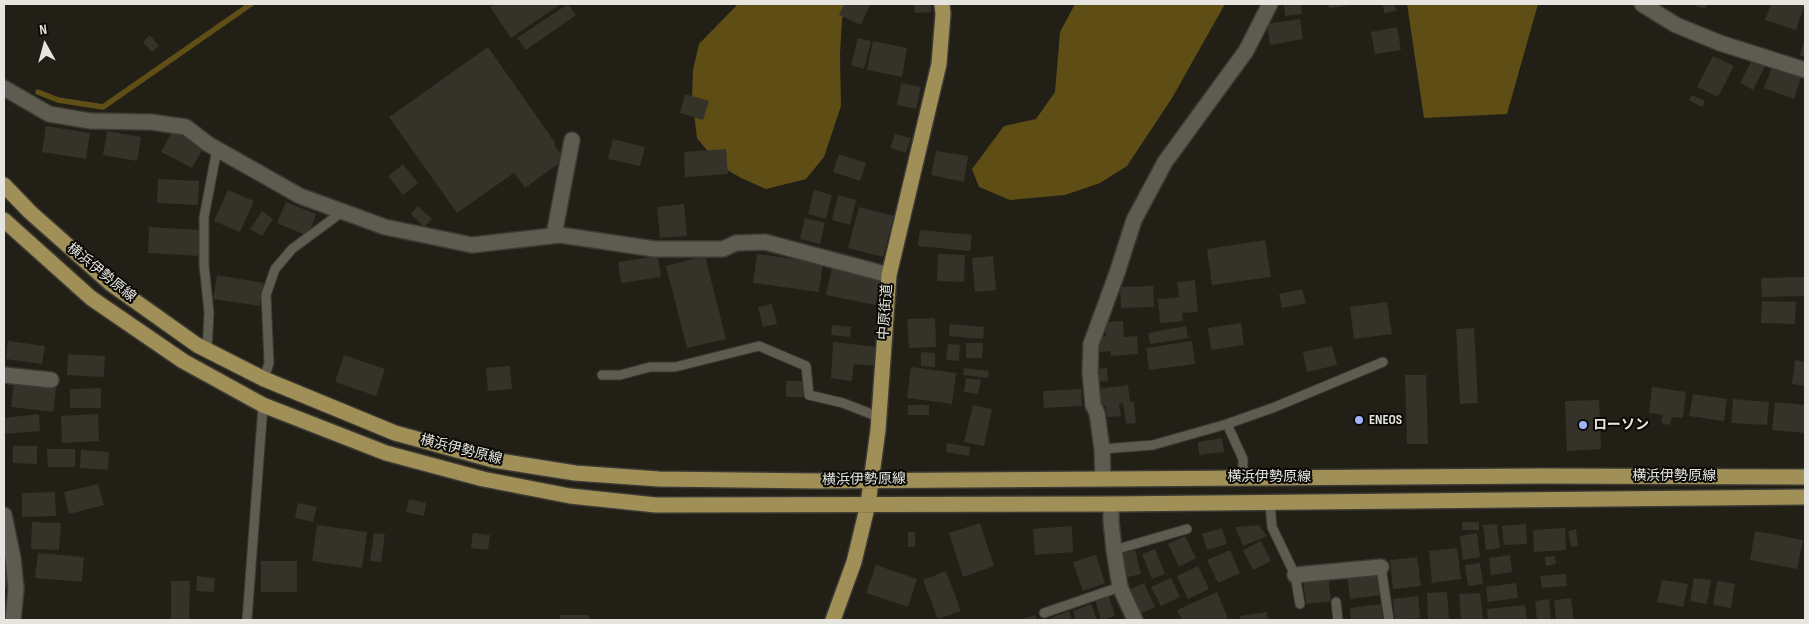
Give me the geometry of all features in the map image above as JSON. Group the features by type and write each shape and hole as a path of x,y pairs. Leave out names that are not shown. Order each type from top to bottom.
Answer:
{"main road":[{"name":"中原街道","path":"833,620 854,562 868,504 879,417 889,275 938,64 943,14 942,4"},
{"name":"横浜伊勢原線","path":"4,185 30,212 111,284 197,345 264,380 395,433 493,460 575,473 636,478 818,481 1693,475 1805,477"},
{"name":"横浜伊勢原線","path":"4,220 91,298 183,361 263,405 386,453 483,479 570,496 656,505 1270,503 1805,497"}],"street":[{"path":"1103,478 1102,449 1090,372 1091,344 1134,220 1165,162 1246,51 1270,4"},
{"path":"1642,4 1676,25 1711,39 1805,70"},
{"path":"4,88 49,114 90,122 151,122 186,127 217,149 300,196 385,227 472,245 554,235 655,249 723,249 736,243 765,242 889,275"},
{"path":"554,235 572,140"},
{"path":"4,375 51,380"},
{"path":"1111,504 1114,550 1120,587 1136,620"},
{"path":"4,514 13,558 16,589 13,620"},
{"path":"1295,575 1381,567"}],"lane":[{"path":"207,350 209,313 204,265 204,217 217,149"},
{"path":"264,380 269,364 266,295 275,269 292,249 342,212"},
{"path":"602,375 620,375 650,367 675,367 759,346 806,366 809,395 843,403 879,417"},
{"path":"1102,449 1154,445 1227,424 1383,362"},
{"path":"246,620 263,405"},
{"path":"1227,424 1243,458 1242,478"},
{"path":"1270,503 1272,527 1295,575 1300,604"},
{"path":"1114,550 1187,529"},
{"path":"1381,567 1389,620"},
{"path":"1044,613 1120,587"},
{"path":"1336,602 1338,620"}],"shaded area":[{"path":"738,4 849,4 842,19 840,54 841,106 824,157 806,179 766,189 741,178 719,165 697,138 692,97 693,70 699,44"},
{"path":"1075,4 1225,4 1172,98 1127,166 1100,183 1065,195 1010,200 979,187 972,169 1004,126 1036,119 1055,92 1060,32"},
{"path":"1407,4 1538,4 1507,114 1424,118"}],"building":[{"path":"495,4 561,4 511,38 490,7"},
{"path":"568,4 576,15 526,50 517,38"},
{"path":"844,4 870,4 861,25 839,15"},
{"path":"914,4 931,4 931,12 915,13"},
{"path":"1284,4 1301,4 1302,14 1285,16"},
{"path":"1328,4 1352,4 1352,5 1329,8"},
{"path":"1383,4 1395,4 1396,11 1384,13"},
{"path":"1691,4 1707,4 1705,9"},
{"path":"1771,4 1805,4 1796,30 1765,20"},
{"path":"1300,19 1303,39 1270,45 1267,24"},
{"path":"1397,27 1401,50 1375,54 1371,32"},
{"path":"150,35 159,46 152,52 143,42"},
{"path":"1805,37 1805,57 1800,55"},
{"path":"858,38 871,41 864,69 851,65"},
{"path":"873,41 907,48 902,77 867,70"},
{"path":"488,47 565,159 525,188 514,173 457,213 389,117"},
{"path":"1713,56 1734,66 1718,97 1697,87"},
{"path":"1754,56 1767,62 1753,90 1740,83"},
{"path":"1772,67 1801,77 1794,99 1764,88"},
{"path":"901,83 921,87 916,109 897,105"},
{"path":"685,94 709,101 703,120 680,113"},
{"path":"1692,95 1705,101 1702,107 1689,100"},
{"path":"46,126 90,133 86,159 42,152"},
{"path":"174,128 205,145 192,168 161,152"},
{"path":"107,131 141,137 137,161 103,155"},
{"path":"895,134 911,138 906,153 890,148"},
{"path":"613,139 645,147 640,166 608,159"},
{"path":"726,149 728,174 685,177 684,152"},
{"path":"936,151 968,156 964,182 931,175"},
{"path":"839,154 866,163 860,181 833,172"},
{"path":"403,164 418,183 403,195 388,176"},
{"path":"158,179 199,181 198,205 157,203"},
{"path":"228,190 254,201 240,232 214,221"},
{"path":"814,190 832,195 826,219 808,214"},
{"path":"838,195 856,200 850,225 832,220"},
{"path":"286,202 316,214 308,236 277,223"},
{"path":"684,204 687,236 660,238 657,207"},
{"path":"418,206 432,219 424,227 411,214"},
{"path":"859,207 894,216 883,257 848,248"},
{"path":"262,211 273,219 262,236 250,229"},
{"path":"805,218 825,223 820,244 800,239"},
{"path":"149,227 202,230 200,256 148,253"},
{"path":"920,230 972,235 970,251 918,246"},
{"path":"1265,240 1271,277 1212,285 1207,249"},
{"path":"757,254 823,263 819,292 753,283"},
{"path":"938,254 965,255 964,282 937,281"},
{"path":"658,256 661,277 621,283 618,262"},
{"path":"705,256 726,339 687,348 666,266"},
{"path":"993,256 996,290 975,292 972,258"},
{"path":"832,268 881,278 876,305 826,295"},
{"path":"217,275 264,283 260,306 213,299"},
{"path":"1805,277 1805,296 1762,297 1761,278"},
{"path":"1195,280 1198,312 1182,313 1183,321 1160,323 1158,299 1179,297 1177,282"},
{"path":"1153,286 1154,307 1121,308 1120,287"},
{"path":"1302,289 1306,303 1282,308 1279,294"},
{"path":"1762,301 1796,302 1795,324 1761,323"},
{"path":"1387,302 1392,334 1354,339 1350,307"},
{"path":"772,304 777,324 763,327 758,307"},
{"path":"935,318 936,347 909,348 907,319"},
{"path":"1123,321 1124,337 1137,336 1138,354 1111,356 1110,351 1100,352 1099,337 1106,336 1105,322"},
{"path":"1241,323 1244,345 1211,350 1208,328"},
{"path":"950,324 984,327 983,339 949,336"},
{"path":"832,325 851,327 850,337 831,335"},
{"path":"1186,326 1188,338 1150,344 1148,333"},
{"path":"1474,328 1478,403 1460,404 1456,329"},
{"path":"8,341 45,346 42,364 6,359"},
{"path":"1192,341 1195,364 1149,370 1146,348"},
{"path":"833,342 877,347 874,366 854,364 852,381 831,378"},
{"path":"966,343 983,343 982,358 966,358"},
{"path":"948,344 960,345 959,361 946,360"},
{"path":"1332,346 1337,365 1307,372 1303,352"},
{"path":"921,352 935,353 935,367 921,366"},
{"path":"68,354 105,356 104,377 67,375"},
{"path":"344,355 385,369 376,396 335,382"},
{"path":"1795,360 1805,362 1805,386 1792,384"},
{"path":"510,366 512,389 488,391 486,368"},
{"path":"911,367 956,373 952,404 907,398"},
{"path":"964,368 989,371 988,378 963,375"},
{"path":"1107,368 1108,381 1097,382 1096,369"},
{"path":"1405,375 1426,375 1428,444 1407,444"},
{"path":"966,378 981,380 978,394 964,392"},
{"path":"786,381 803,381 803,397 786,397"},
{"path":"14,383 56,388 53,412 11,407"},
{"path":"1128,385 1130,402 1134,402 1136,423 1126,424 1123,403 1119,404 1121,416 1107,417 1106,406 1100,406 1098,389"},
{"path":"1652,387 1686,392 1683,418 1672,417 1670,425 1661,423 1663,415 1649,413"},
{"path":"101,388 101,408 70,408 70,389"},
{"path":"1081,389 1082,406 1044,408 1043,391"},
{"path":"1693,394 1727,399 1724,421 1689,416"},
{"path":"1733,399 1769,402 1767,425 1731,423"},
{"name":"ローソン","path":"1599,400 1601,449 1567,451 1565,401"},
{"path":"1775,402 1805,405 1805,433 1772,430"},
{"path":"908,405 929,405 929,415 908,415"},
{"path":"973,405 992,409 984,446 964,442"},
{"path":"39,414 40,431 4,434 4,418"},
{"path":"98,414 99,441 62,443 61,416"},
{"path":"1222,438 1224,452 1199,455 1198,442"},
{"path":"947,443 970,447 969,456 946,452"},
{"path":"13,446 37,446 37,464 13,463"},
{"path":"47,449 75,449 75,467 48,467"},
{"path":"81,450 109,452 108,470 80,468"},
{"path":"98,484 104,505 69,514 64,492"},
{"path":"55,492 56,516 22,517 22,493"},
{"path":"409,499 426,503 424,516 406,512"},
{"path":"298,503 317,507 313,522 295,518"},
{"path":"32,522 61,523 59,550 31,549"},
{"path":"1462,522 1479,522 1479,530 1462,530"},
{"path":"980,523 994,566 963,577 949,533"},
{"path":"1497,524 1500,548 1486,550 1483,525"},
{"path":"1526,524 1527,544 1504,545 1502,526"},
{"path":"317,525 367,532 362,568 312,561"},
{"path":"1259,525 1267,536 1243,546 1235,527"},
{"path":"1072,526 1073,552 1035,555 1033,529"},
{"path":"1222,528 1227,544 1207,550 1202,534"},
{"path":"1565,528 1566,550 1534,552 1533,530"},
{"path":"1576,529 1578,546 1571,547 1568,531"},
{"path":"1755,531 1803,540 1797,569 1750,560"},
{"path":"908,532 915,532 915,547 908,547"},
{"path":"374,533 385,534 381,562 370,561"},
{"path":"473,533 490,535 488,550 471,548"},
{"path":"1477,533 1480,557 1463,560 1460,536"},
{"path":"1185,536 1196,558 1179,567 1168,544"},
{"path":"1261,541 1271,561 1253,570 1243,550"},
{"path":"1457,548 1461,579 1432,583 1429,551"},
{"path":"1155,549 1165,574 1152,579 1142,554"},
{"path":"1135,550 1141,574 1124,578 1119,554"},
{"path":"1230,550 1240,573 1218,583 1207,560"},
{"path":"38,553 84,557 82,582 35,578"},
{"path":"1096,555 1105,583 1083,591 1073,562"},
{"path":"1510,555 1512,572 1491,575 1489,558"},
{"path":"1555,556 1556,564 1546,566 1545,557"},
{"path":"1417,557 1421,586 1393,589 1390,560"},
{"path":"261,561 297,561 297,592 261,592"},
{"path":"1480,563 1483,584 1468,586 1465,565"},
{"path":"876,565 917,579 908,607 866,593"},
{"path":"4,566 13,569 4,593"},
{"path":"1198,566 1209,589 1188,599 1177,576"},
{"path":"946,571 961,611 938,619 923,580"},
{"path":"1378,572 1382,595 1350,599 1347,576"},
{"path":"1566,574 1567,586 1542,588 1540,576"},
{"path":"197,576 215,578 214,592 196,591"},
{"path":"1328,576 1331,601 1306,604 1303,579"},
{"path":"1171,578 1180,597 1161,606 1151,587"},
{"path":"1694,578 1711,580 1707,604 1690,601"},
{"path":"1662,580 1688,584 1683,607 1657,602"},
{"path":"171,581 190,581 189,620 171,620"},
{"path":"1717,581 1735,584 1731,608 1713,605"},
{"path":"1144,583 1155,607 1140,614 1128,590"},
{"path":"1516,583 1518,598 1488,602 1486,587"},
{"path":"1217,592 1228,618 1223,620 1182,620 1177,610"},
{"path":"1447,592 1449,620 1428,620 1427,593"},
{"path":"1480,593 1483,620 1461,620 1459,594"},
{"path":"1109,596 1115,616 1101,620 1095,600"},
{"path":"1418,596 1420,618 1395,620 1393,599"},
{"path":"1571,598 1574,620 1556,620 1554,600"},
{"path":"1549,599 1551,620 1537,620 1535,601"},
{"path":"1091,604 1097,620 1076,620 1073,611"},
{"path":"1381,604 1383,620 1351,620 1350,608"},
{"path":"1525,605 1527,620 1488,620 1487,609"},
{"path":"1069,611 1072,620 1052,620 1051,618"},
{"path":"1267,612 1268,620 1241,620 1240,616"},
{"path":"560,615 589,615 589,620 560,620"},
{"path":"1035,615 1037,620 1019,620"}],"waterway":[{"path":"38,92 58,100 103,107 251,4"}],"place":[{"name":"ENEOS","path":"1359,420"},
{"name":"ローソン","path":"1583,425"}]}
